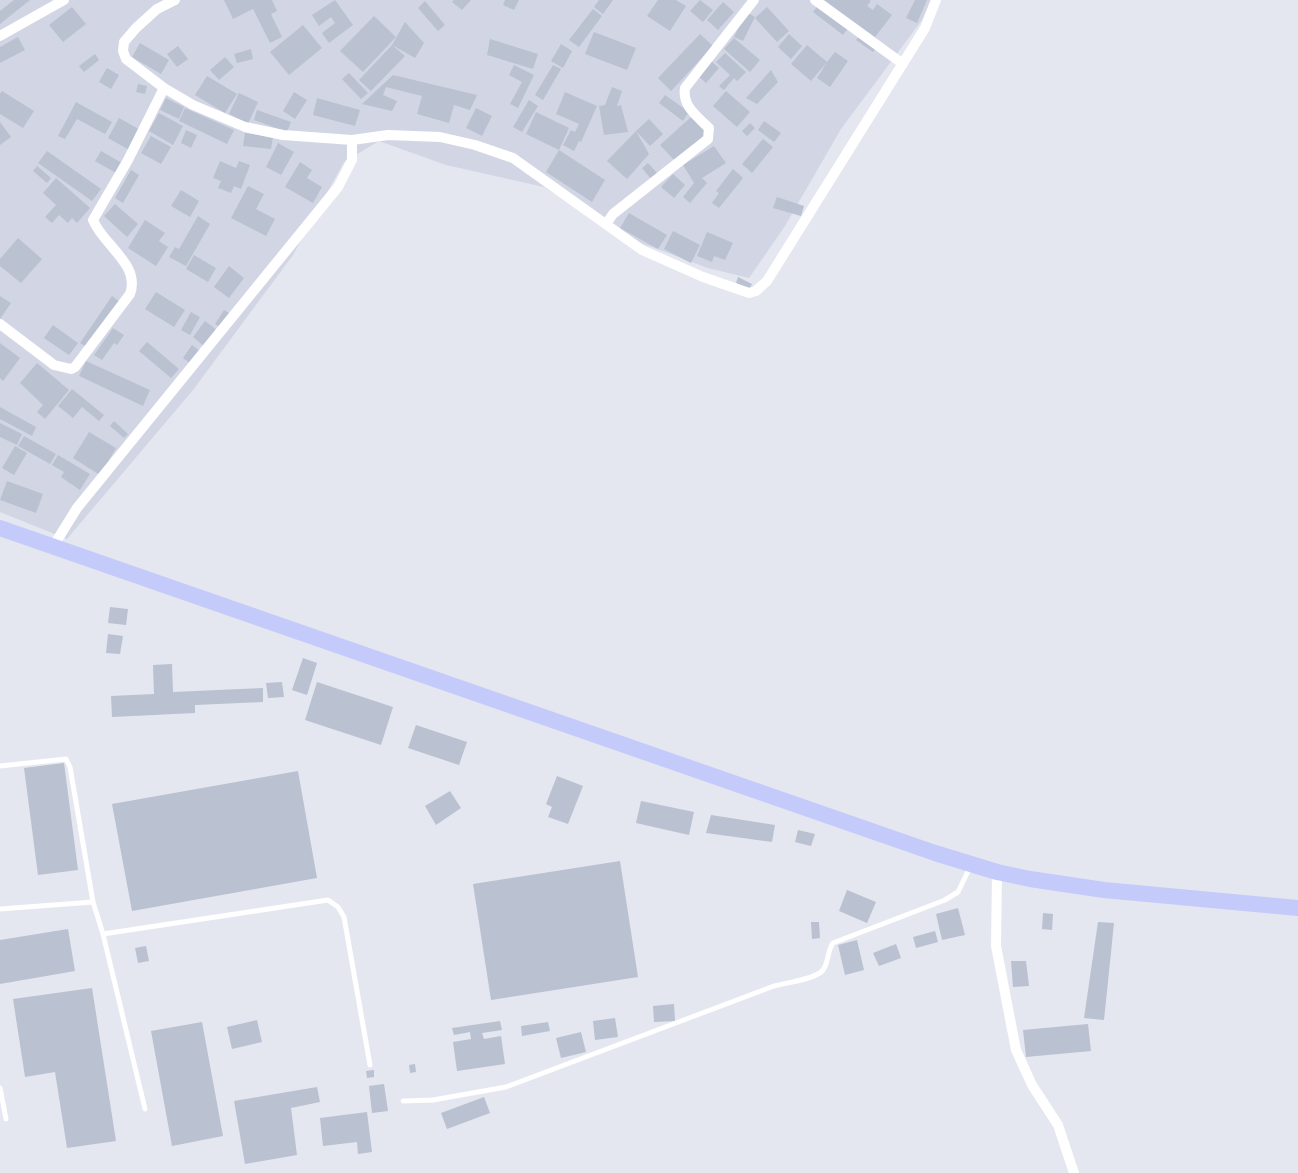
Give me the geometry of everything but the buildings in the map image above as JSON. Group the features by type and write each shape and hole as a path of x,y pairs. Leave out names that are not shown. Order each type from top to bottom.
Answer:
{"main road":[{"path":"0,528 997,873 1104,890 1298,908"}],"street":[{"path":"0,36 64,0"},
{"path":"148,0 157,9"},
{"path":"175,0 157,9 124,41 123,51 126,59 164,88 193,105 245,127 283,135 352,140 388,135 440,137 475,145 513,158 642,250 742,292 756,292 767,281 803,227 925,28 936,0"},
{"path":"606,224 612,215 708,139 709,128 688,106 684,95 685,88 754,0"},
{"path":"815,0 903,64"},
{"path":"0,324 54,365 71,369 130,294 133,286 130,271 107,243 93,220 128,160 164,88"},
{"path":"54,545 78,508 338,187 352,160 352,140"},
{"path":"997,873 996,946 1016,1050 1032,1085 1058,1125 1074,1173"}],"lane":[{"path":"0,766 66,759 70,767 93,902 145,1108"},
{"path":"403,1101 433,1100 506,1087 774,986 817,975 824,969 828,951 833,943 952,896 958,892 971,864"},
{"path":"103,934 328,900 338,907 344,917 370,1065"},
{"path":"0,909 93,902"},
{"path":"0,1088 6,1119"}],"shaded area":[{"path":"0,0 931,0 922,20 841,129 785,226 749,278 708,268 625,237 544,187 446,165 379,141 344,162 293,255 193,390 67,539 0,512"}]}
